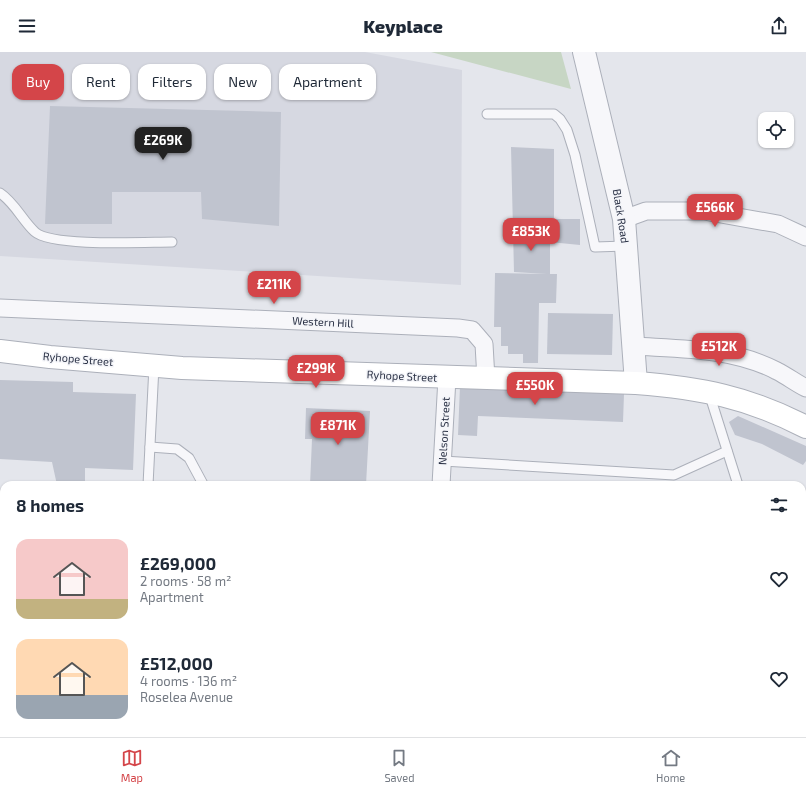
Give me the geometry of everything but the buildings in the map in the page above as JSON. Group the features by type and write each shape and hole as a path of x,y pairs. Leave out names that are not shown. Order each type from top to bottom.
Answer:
{"main road":[{"name":"Ryhope Street","path":"0,351 154,366 447,378 636,383 681,386 709,391 750,402 806,427"}],"street":[{"name":"Black Road","path":"584,52 624,219 636,383"},
{"path":"624,219 646,211 704,211 778,224 806,237"},
{"name":"Western Hill","path":"0,308 458,328 472,330 484,344 486,379"},
{"path":"634,346 696,349 722,353 750,360 776,370 806,388"},
{"name":"Nelson Street","path":"441,481 447,378"}],"lane":[{"path":"487,114 554,114 560,118 567,130 575,155 595,247 626,246"},
{"path":"0,193 9,199 36,233 59,240 172,242"},
{"path":"148,481 154,366"},
{"path":"709,391 737,481"},
{"path":"150,447 177,449 189,458 201,481"},
{"path":"442,460 674,475 727,451"}],"shaded area":[{"path":"0,52 365,52 462,70 461,285 0,256"}],"green space":[{"path":"431,52 561,52 571,89"}]}
